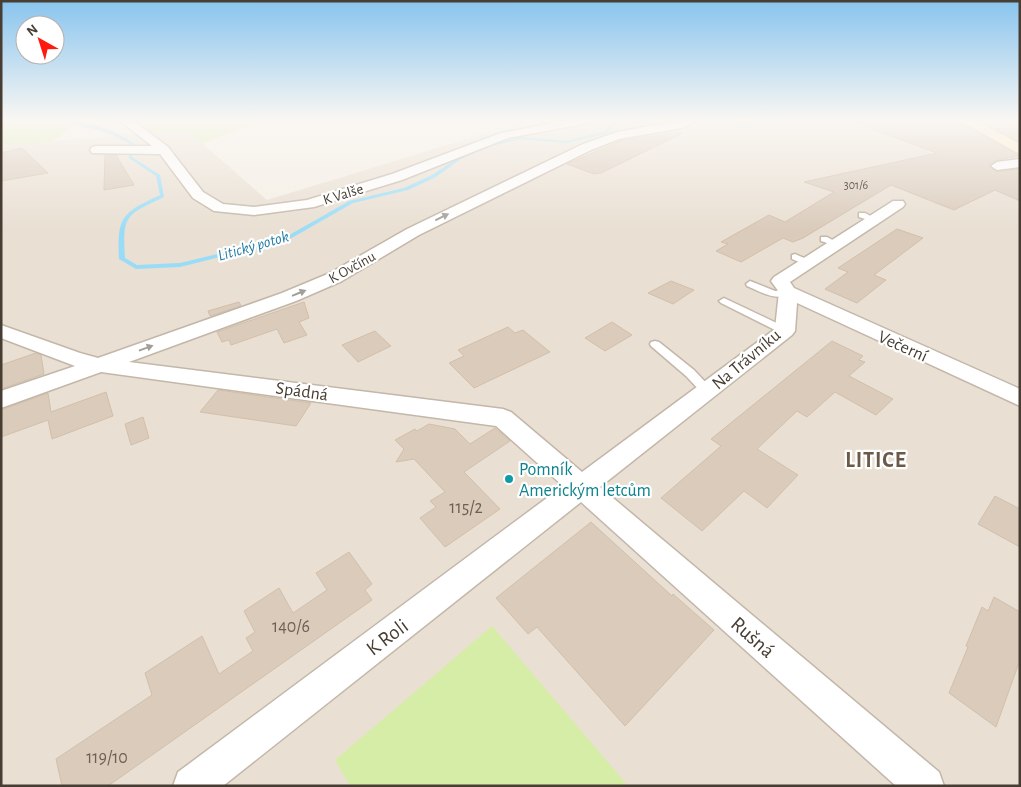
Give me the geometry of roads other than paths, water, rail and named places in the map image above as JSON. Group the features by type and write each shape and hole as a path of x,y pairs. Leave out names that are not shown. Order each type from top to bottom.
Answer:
{"street":[{"name":"K Valše","path":"169,157 198,195 219,208 264,210 309,204 350,193 447,157"},
{"name":"K Ovčínu","path":"1,400 289,296 336,277 413,232 567,157"},
{"path":"997,166 1020,163"},
{"name":"Na Trávníku","path":"582,488 784,332 788,292 780,281 801,260 868,217 898,204"},
{"name":"Večerní","path":"788,292 1020,398"},
{"name":"Spádná","path":"1,331 75,359 100,365 503,418 582,488"},
{"path":"1,349 27,341"},
{"name":"K Roli","path":"192,786 582,488"},
{"name":"Rušná","path":"582,488 925,786"}],"lane":[{"path":"750,284 774,294 788,292"},
{"path":"724,301 784,332"},
{"path":"655,344 690,373 707,392"}],"waterway":[{"name":"Litický potok","path":"130,157 158,175 162,196 131,212 123,224 121,233 122,259 136,267 180,265 286,239 351,202 406,189 434,176 463,157"}],"place":[{"name":"Pomník Americkým letcům","path":"509,479"}],"district":[{"name":"LITICE","path":"876,459"}]}
